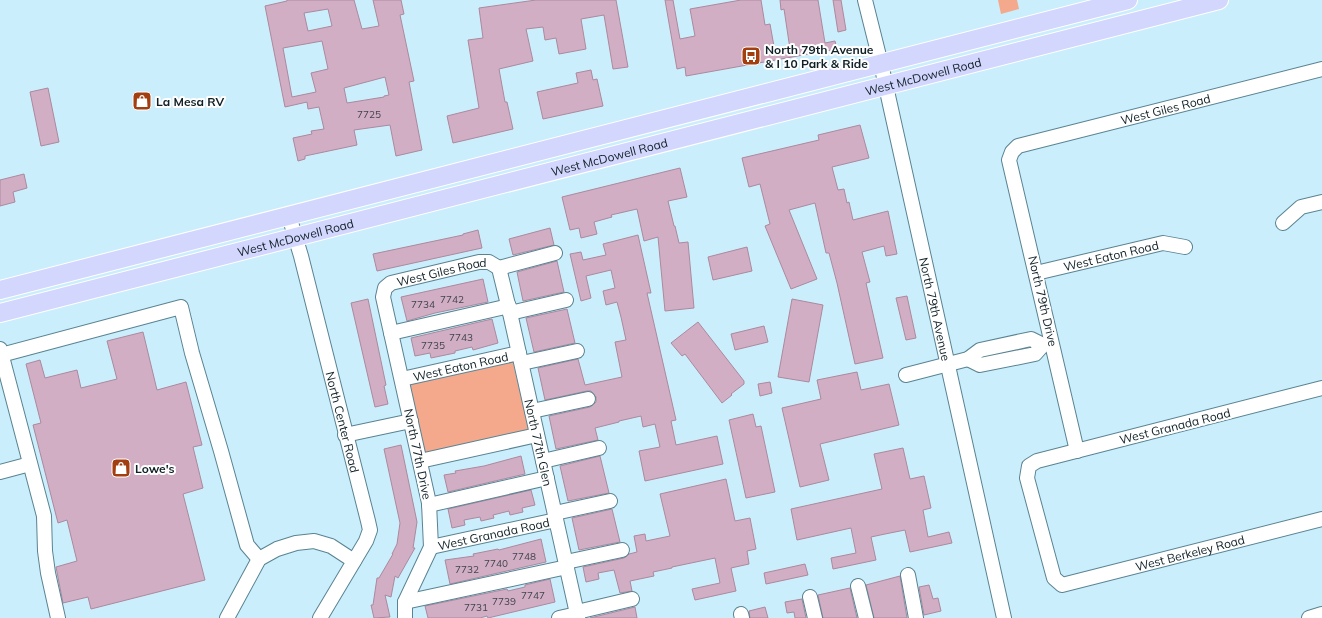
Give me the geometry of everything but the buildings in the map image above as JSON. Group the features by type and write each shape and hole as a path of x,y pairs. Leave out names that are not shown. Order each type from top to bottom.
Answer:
{"main road":[{"name":"West McDowell Road","path":"0,290 1128,0"},
{"name":"West McDowell Road","path":"0,313 1219,0"},
{"path":"591,161 611,145 668,127 676,116"},
{"path":"531,153 536,175"}],"street":[{"name":"North 79th Avenue","path":"865,0 886,86 1004,618"},
{"name":"West Giles Road","path":"1012,152 1018,146 1322,69"},
{"name":"North 79th Drive","path":"1012,152 1010,160 1036,273 1048,344 1077,451"},
{"path":"1283,223 1302,207 1322,202"},
{"name":"North Center Road","path":"289,216 296,237 370,530 366,541 320,618"},
{"name":"West Eaton Road","path":"1036,273 1163,243 1185,247"},
{"path":"499,268 555,253"},
{"name":"West Giles Road","path":"385,288 391,283 479,262 489,262 499,268"},
{"name":"North 77th Glen","path":"499,268 510,309 577,615"},
{"name":"North 77th Drive","path":"385,288 383,297 429,505 431,547 405,602 405,618"},
{"path":"391,333 510,309 566,300"},
{"path":"58,618 45,552 44,516 1,352 181,307 192,352 247,545 259,559"},
{"path":"906,375 968,359 980,350 1032,339 1048,344"},
{"name":"West Eaton Road","path":"402,380 520,358 577,351"},
{"name":"West Granada Road","path":"1058,582 1054,578 1026,478 1029,466 1037,461 1322,388"},
{"path":"532,411 588,399"},
{"path":"346,435 411,421"},
{"path":"420,461 537,435"},
{"path":"543,461 598,448"},
{"path":"0,472 30,464"},
{"path":"429,505 547,478"},
{"name":"West Granada Road","path":"431,547 610,501"},
{"name":"West Berkeley Road","path":"1058,582 1062,585 1322,519"},
{"path":"227,618 259,559 277,549 296,543 314,542 331,546 354,561"},
{"path":"405,602 567,565 622,550"},
{"path":"908,575 916,618"},
{"path":"858,586 866,618"},
{"path":"810,597 815,618"},
{"path":"560,618 577,615 632,599"},
{"path":"1309,618 1322,614"}],"shaded area":[{"path":"998,0 1017,0 1019,9 1001,14"},
{"path":"513,362 529,432 425,455 409,385"}],"place":[{"name":"North 79th Avenue & I 10 Park & Ride","path":"751,56"},
{"name":"La Mesa RV","path":"142,101"},
{"name":"Lowe's","path":"121,468"}]}
